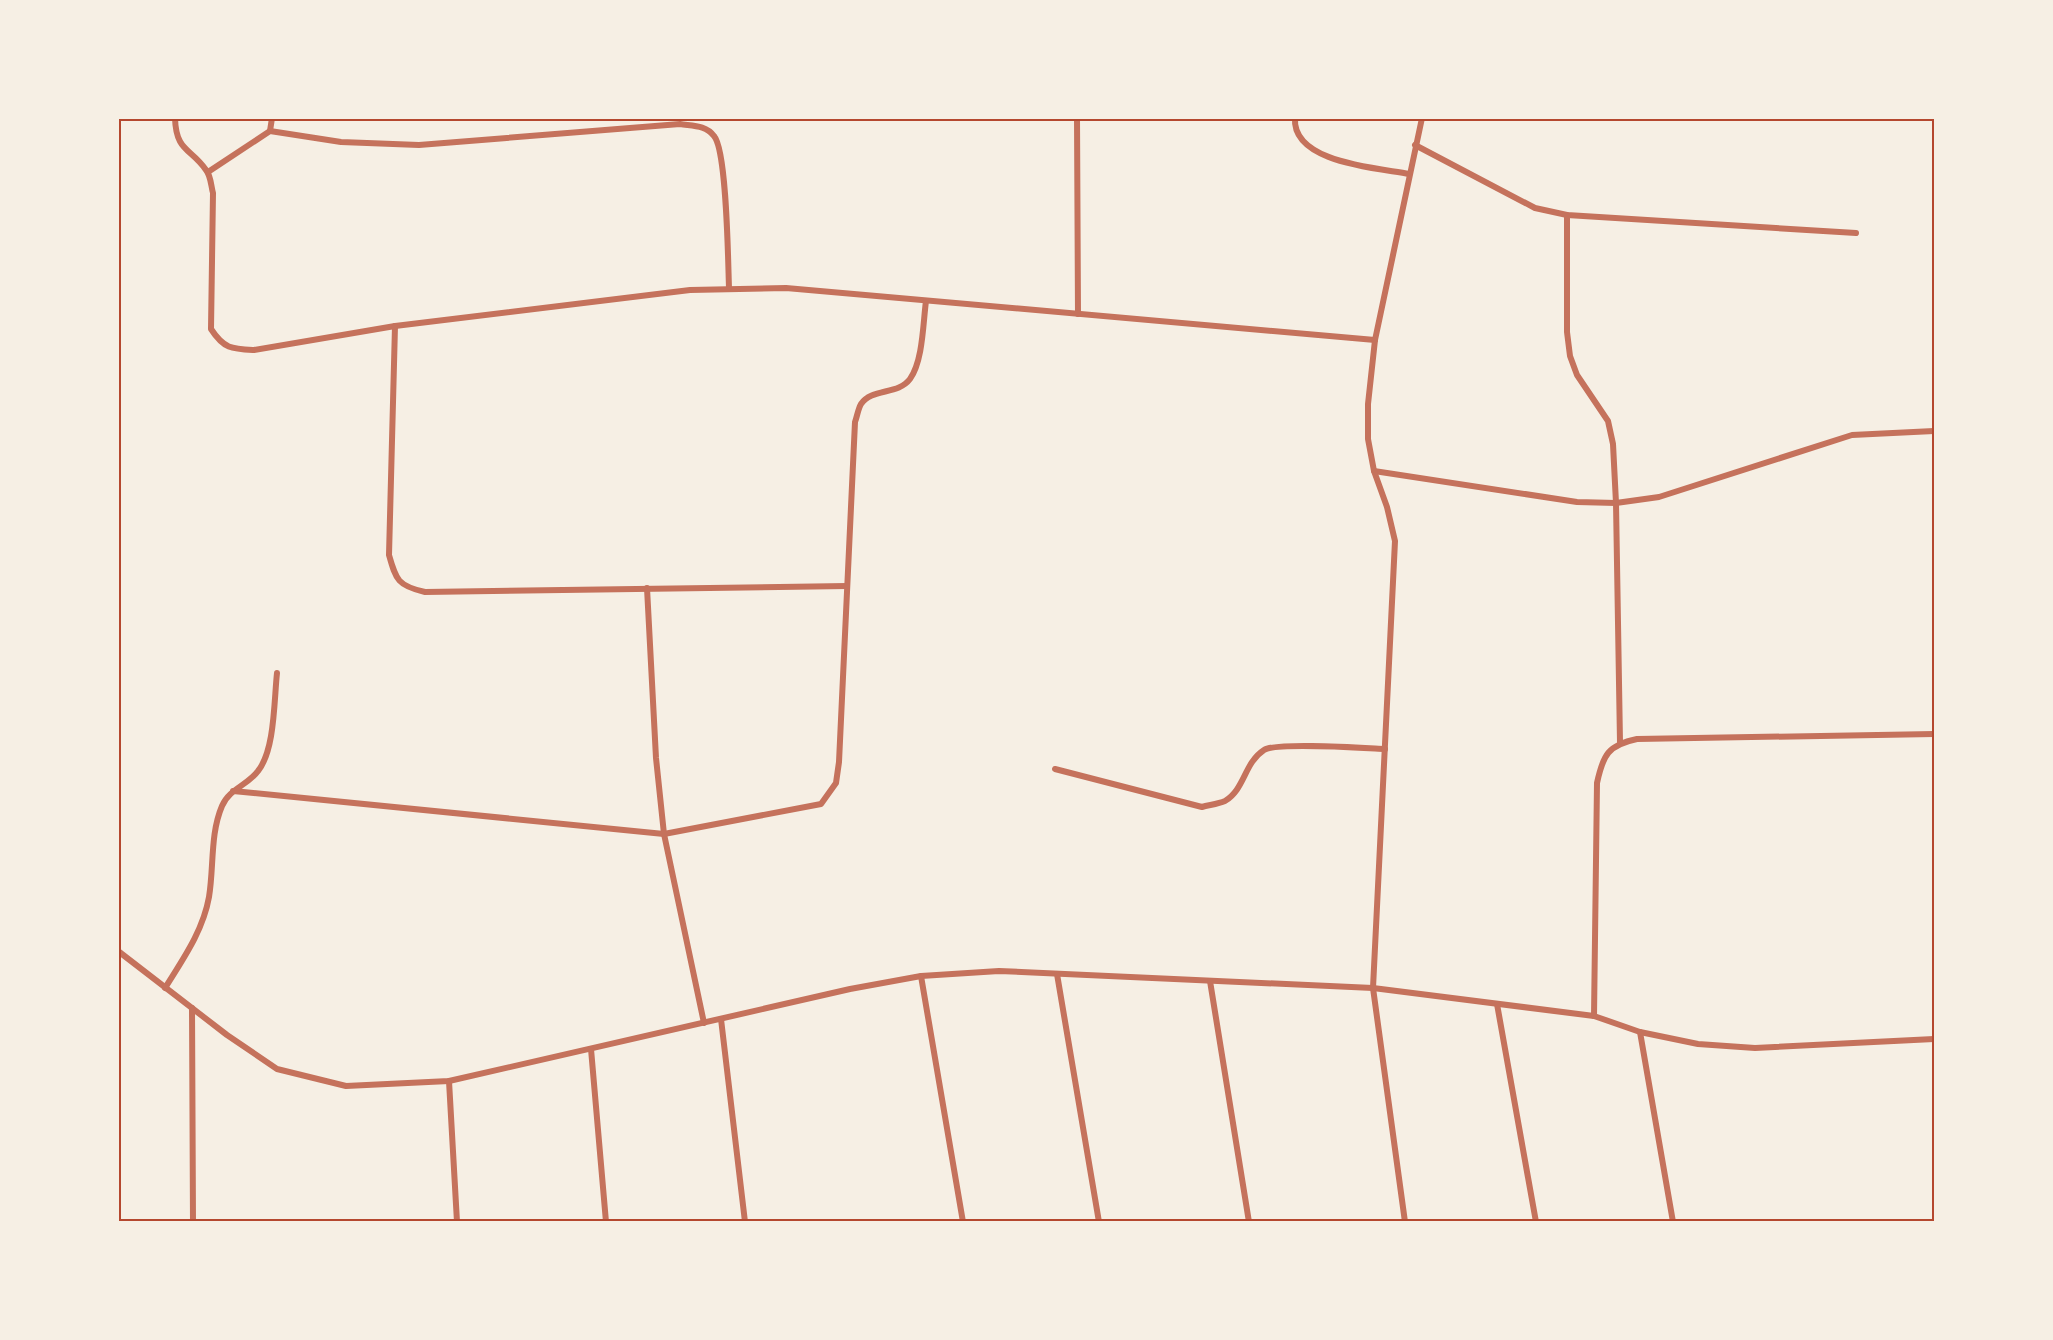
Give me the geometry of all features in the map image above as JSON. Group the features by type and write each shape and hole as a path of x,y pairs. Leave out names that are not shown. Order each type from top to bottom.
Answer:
{"street":[{"path":"175,118 175,130 183,149 208,172 213,193 211,329 219,342 234,350 254,350 395,326 690,290 729,288 786,288 1375,340"},
{"path":"270,131 272,118"},
{"path":"1077,118 1078,314"},
{"path":"1295,118 1301,141 1314,152 1340,161 1409,174"},
{"path":"1405,1221 1374,988 1395,541 1387,507 1374,471 1368,439 1368,404 1375,340 1422,118"},
{"path":"208,172 270,131 341,142 419,145 680,124 703,127 715,137 723,163 729,288"},
{"path":"1415,145 1534,208 1567,215 1856,233"},
{"path":"1567,215 1567,332 1570,356 1577,375 1608,421 1612,444 1616,503 1620,742"},
{"path":"233,791 664,834 821,804 836,783 839,762 855,422 860,405 871,396 901,388 910,378 918,361 926,301"},
{"path":"395,326 389,555 395,578 407,588 424,592 847,586"},
{"path":"1374,471 1577,502 1616,503 1659,497 1852,435 1874,432 1935,432"},
{"path":"647,588 656,758 664,834 704,1023"},
{"path":"165,988 202,922 209,897 216,822 223,804 233,791 257,773 264,761 269,739 276,673"},
{"path":"1594,1016 1597,783 1602,760 1620,742 1637,739 1935,734"},
{"path":"1056,769 1202,807 1224,802 1237,791 1250,762 1265,749 1285,746 1385,749"},
{"path":"118,951 277,1069 346,1086 449,1081 850,989 921,976 999,971 1374,988 1594,1016 1640,1032 1698,1044 1755,1048 1935,1039"},
{"path":"1057,974 1099,1221"},
{"path":"921,976 963,1221"},
{"path":"1210,981 1249,1221"},
{"path":"1497,1004 1536,1221"},
{"path":"192,1008 194,1221"},
{"path":"721,1019 745,1221"},
{"path":"1640,1032 1673,1221"},
{"path":"591,1049 606,1221"},
{"path":"449,1081 457,1221"}]}
